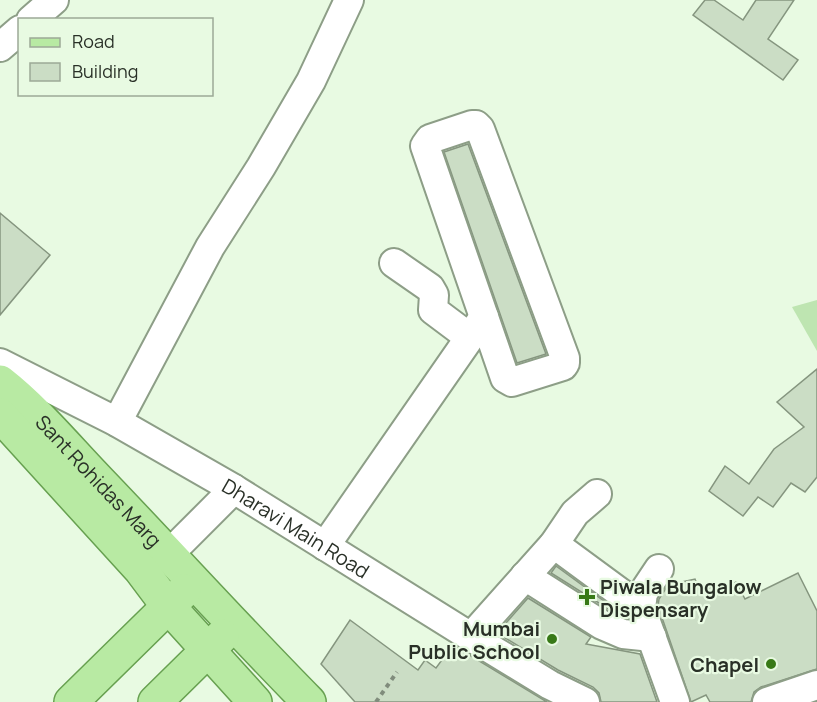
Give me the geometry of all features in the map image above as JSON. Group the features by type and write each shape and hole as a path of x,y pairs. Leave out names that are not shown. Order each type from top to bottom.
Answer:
{"main road":[{"name":"Sant Rohidas Marg","path":"0,382 170,554 233,626 309,702"},
{"name":"Sant Rohidas Marg","path":"0,415 141,570 168,606 255,702"},
{"path":"71,702 194,582"},
{"path":"155,702 233,626"}],"street":[{"path":"33,18 54,0"},
{"path":"117,422 210,247 261,167 311,81 349,0"},
{"path":"0,47 18,32"},
{"path":"394,263 430,288 434,295 433,310 476,327 504,378 508,381 553,369 565,363 480,129 474,125 430,139 425,147 476,327"},
{"path":"325,546 476,327"},
{"name":"Dharavi Main Road","path":"0,363 117,422 234,489 550,685 585,702"},
{"path":"170,554 234,489"},
{"path":"471,637 554,544 575,513 597,494"},
{"path":"554,544 641,608"},
{"path":"659,569 643,593 641,608 675,702"},
{"path":"525,576 602,625 623,634 652,637"},
{"path":"767,702 817,685"}],"path":[{"path":"376,702 397,672"}],"green space":[{"path":"817,300 817,351 792,307"}],"building":[{"path":"705,0 714,0 743,20 756,0 794,0 768,39 798,60 783,80 693,15"},
{"path":"468,144 546,354 517,363 444,152"},
{"path":"0,213 50,255 0,315"},
{"path":"817,369 817,477 805,492 791,483 773,507 758,497 743,516 709,491 725,466 749,484 774,449 804,427 777,402"},
{"path":"556,566 612,607 610,610 551,573"},
{"path":"798,573 817,611 817,669 761,687 754,692 751,702 710,702 706,695 691,702 658,606 659,599 668,585 695,579 701,594 715,584 719,591 736,582 745,599"},
{"name":"Mumbai Public School","path":"528,598 591,637 586,644 640,654 657,702 601,702 599,693 593,687 558,670 497,633"},
{"path":"350,620 418,670 425,660 436,668 453,645 547,702 355,702 321,664"}],"place":[{"name":"Piwala Bungalow Dispensary","path":"587,597"},
{"name":"Mumbai Public School","path":"552,639"},
{"name":"Chapel","path":"771,664"}]}
